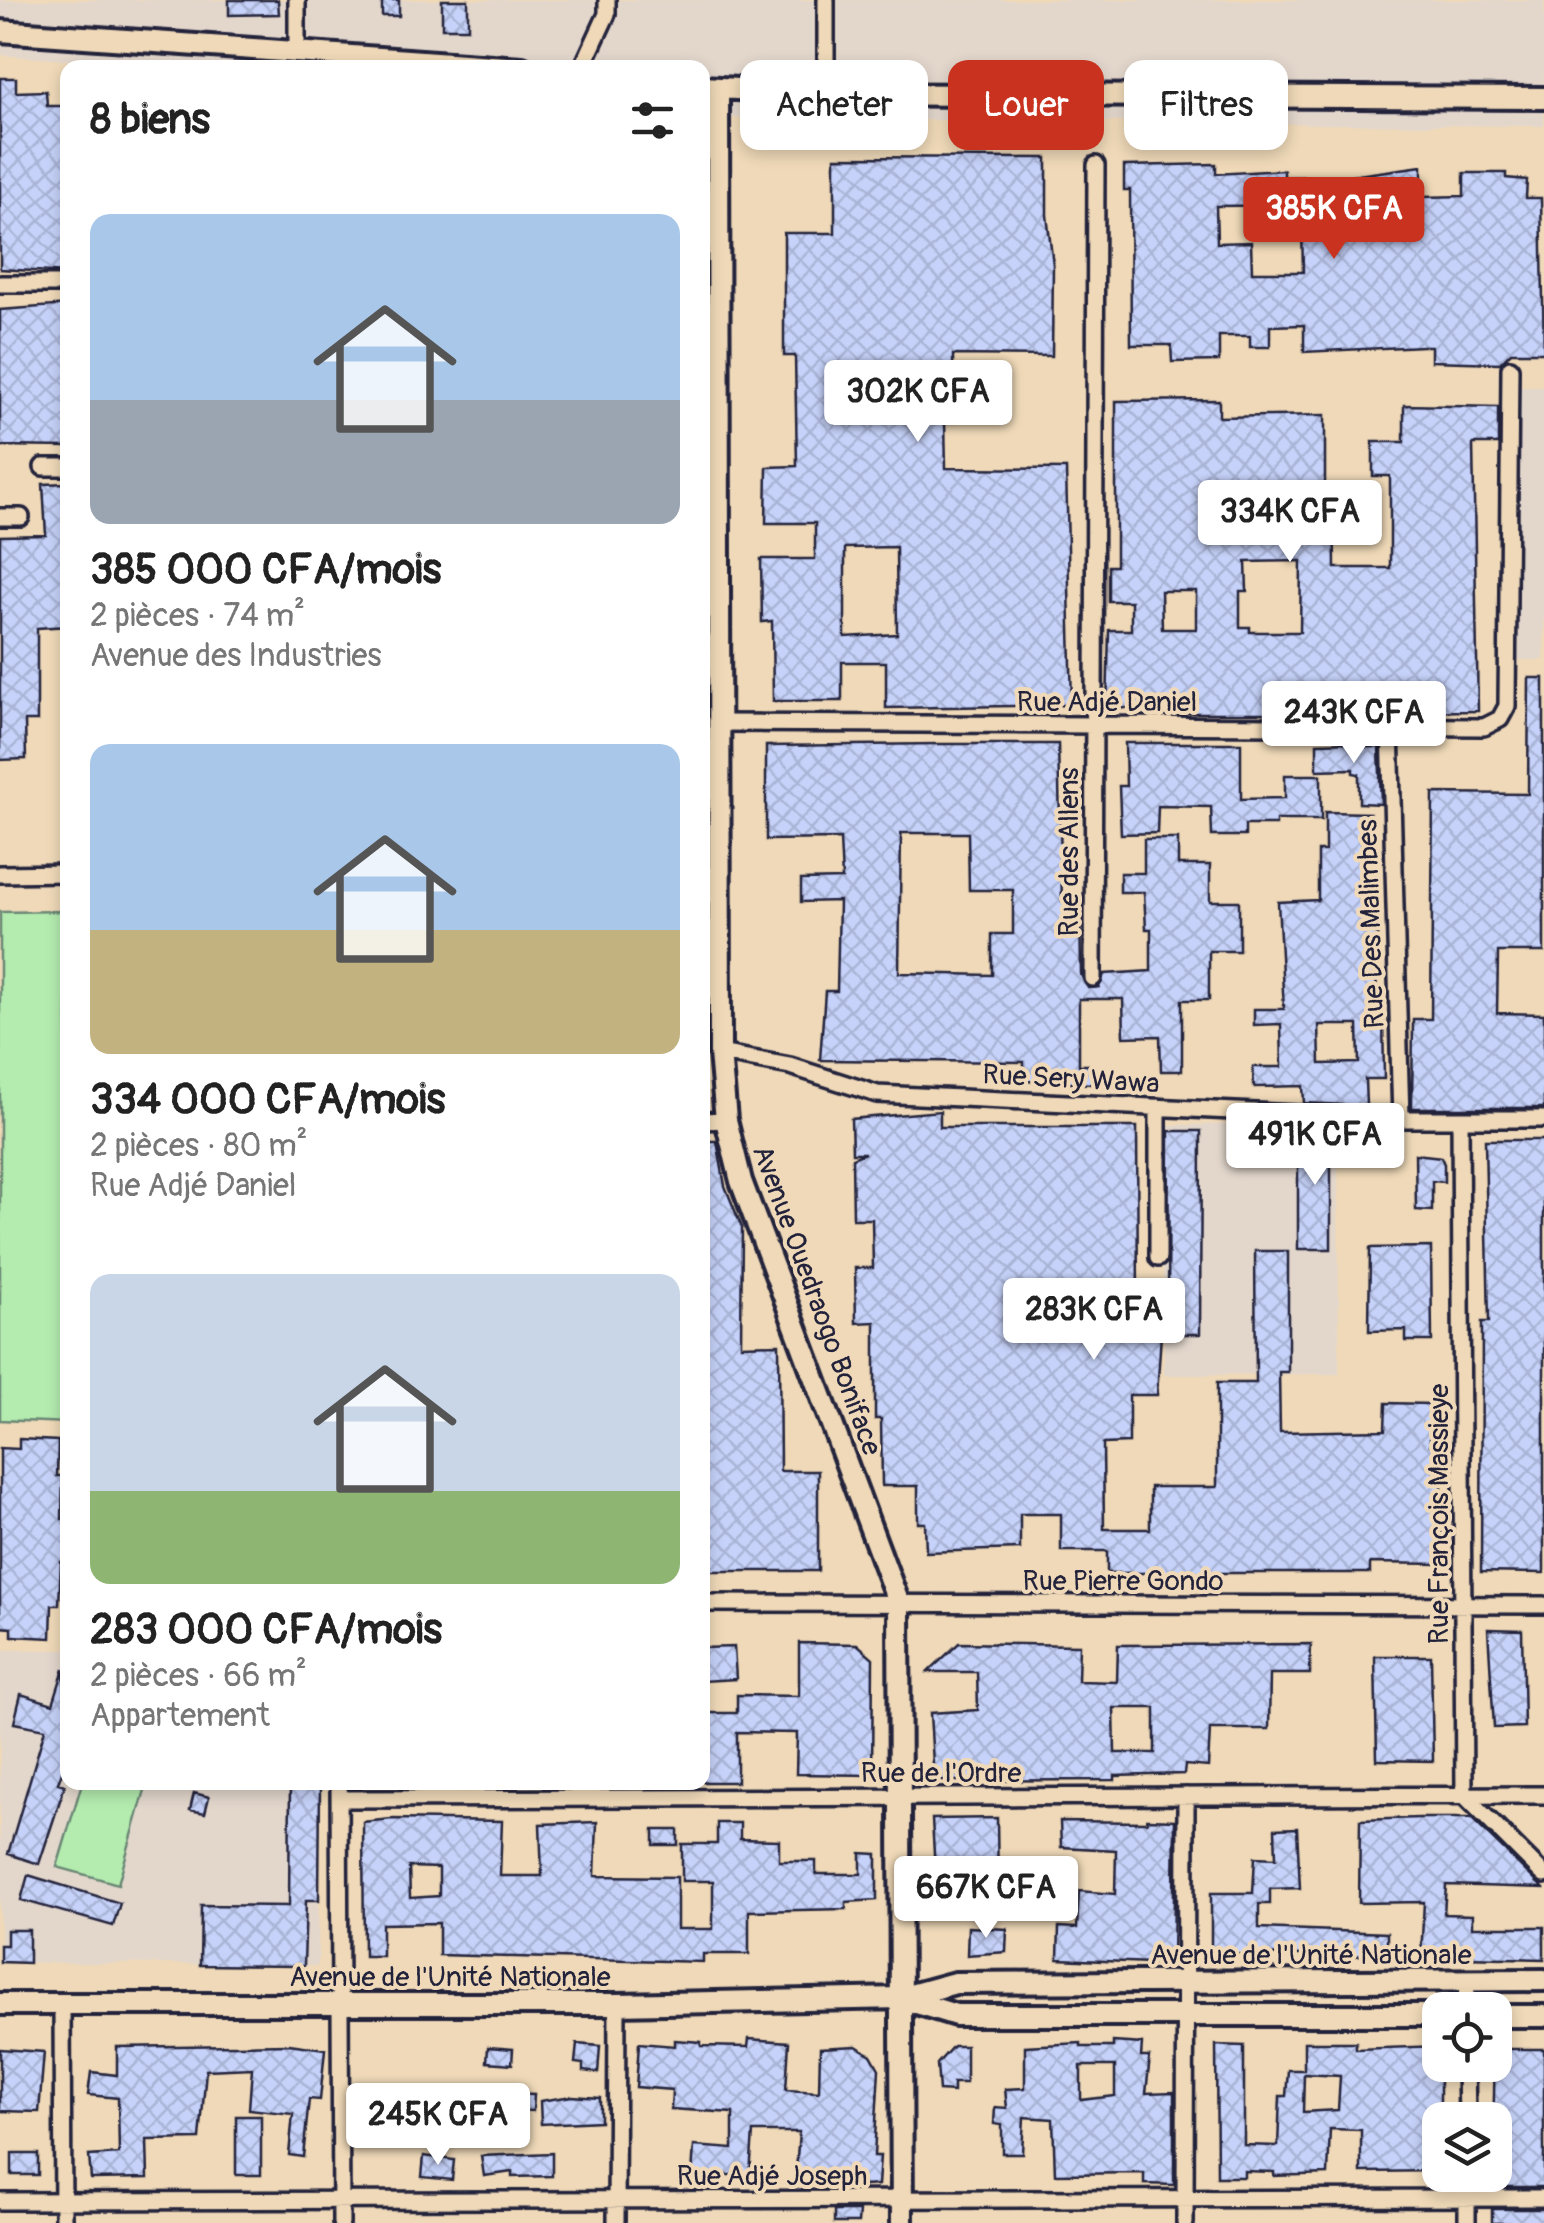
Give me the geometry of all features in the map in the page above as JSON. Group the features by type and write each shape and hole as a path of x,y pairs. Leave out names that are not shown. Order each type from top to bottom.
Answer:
{"street":[{"path":"296,53 297,0"},
{"path":"586,60 606,14 607,0"},
{"path":"826,0 826,60"},
{"path":"0,31 296,53 318,60"},
{"path":"710,88 740,90"},
{"name":"Avenue Ouedraogo Boniface","path":"710,88 720,1054 726,1120 741,1181 899,1604 902,2223"},
{"path":"928,95 1544,98"},
{"name":"Rue des Allens","path":"1093,978 1096,166"},
{"path":"0,284 60,284"},
{"name":"Rue Adjé Daniel","path":"719,722 1484,727 1500,720 1507,706 1510,368"},
{"path":"43,468 60,467"},
{"path":"0,517 20,516"},
{"name":"Rue Des Malimbes","path":"1390,727 1402,1119"},
{"path":"0,874 60,874"},
{"name":"Rue Sery Wawa","path":"720,1054 790,1066 877,1094 1402,1119 1544,1119"},
{"path":"1158,1107 1158,1258"},
{"name":"Rue François Massieye","path":"1460,1119 1464,1796"},
{"path":"710,1120 726,1120"},
{"name":"Rue Pierre Gondo","path":"710,1604 1544,1605"},
{"path":"339,1791 341,2223"},
{"name":"Rue de l'Ordre","path":"339,1791 899,1798 1544,1795"},
{"path":"1185,2223 1186,1796"},
{"path":"1464,1796 1544,1875"},
{"path":"1466,1980 1466,1992"},
{"name":"Avenue de l'Unité Nationale","path":"0,2004 617,2004 900,1998 955,1984 1544,1980"},
{"name":"Avenue de l'Unité Nationale","path":"900,1998 956,2014 1422,2015"},
{"path":"62,2004 63,2223"},
{"path":"616,2223 617,2004"},
{"path":"1512,2016 1544,2016"},
{"path":"1467,2192 1468,2223"},
{"name":"Rue Adjé Joseph","path":"0,2201 1544,2198"}],"shaded area":[{"path":"0,0 1544,0 1544,126 1288,123 1288,60 1124,60 1124,122 1104,122 1104,60 948,60 948,120 928,120 928,60 740,60 740,118 710,116 710,60 66,60 0,55"},
{"path":"1512,387 1544,387 1544,660 1515,660"},
{"path":"1338,1124 1339,1374 1164,1375 1162,1125"},
{"path":"0,1650 60,1650 60,1790 320,1790 318,1966 0,1962"}],"green space":[{"path":"60,911 60,1423 0,1420 0,912"},
{"path":"80,1790 145,1790 118,1884 57,1867"}],"building":[{"path":"229,0 278,0 279,14 229,15"},
{"path":"382,0 399,0 399,16 382,16"},
{"path":"442,0 468,0 468,28 442,28"},
{"path":"0,78 16,78 16,92 46,91 47,106 60,106 60,273 0,269"},
{"path":"835,157 1047,158 1047,215 1053,265 1052,356 953,355 954,422 945,422 946,468 1066,469 1072,705 886,708 886,662 842,662 842,701 773,701 772,621 762,622 761,559 815,559 815,523 766,523 767,467 797,466 795,356 784,356 784,233 835,233","holes":["896,547 897,634 845,637 845,548"]},
{"path":"1216,164 1216,174 1284,170 1284,177 1351,176 1422,166 1422,197 1464,196 1464,173 1506,173 1506,178 1527,180 1526,198 1541,198 1544,352 1511,352 1500,363 1431,361 1431,346 1304,352 1304,325 1270,326 1270,347 1250,347 1250,336 1219,336 1219,361 1172,362 1171,345 1131,345 1130,190 1124,190 1124,166","holes":["1295,205 1295,226 1302,226 1303,272 1252,272 1251,242 1217,243 1216,206"]},
{"path":"60,306 60,447 0,446 0,310"},
{"path":"1219,400 1219,417 1325,415 1325,488 1334,487 1335,568 1390,568 1390,476 1373,476 1373,442 1404,442 1404,405 1498,407 1498,444 1473,444 1478,711 1390,712 1390,700 1336,700 1336,708 1288,708 1288,713 1166,713 1166,706 1107,709 1109,630 1131,630 1131,601 1108,601 1108,566 1116,566 1116,401","holes":["1301,561 1300,632 1250,632 1250,627 1240,627 1240,591 1247,591 1246,562","1161,591 1196,591 1196,629 1162,629"]},
{"path":"60,483 60,627 37,628 37,721 25,721 26,759 0,760 0,536 46,535 43,484"},
{"path":"1529,678 1544,678 1544,952 1498,952 1497,1013 1544,1014 1544,1108 1412,1108 1413,1019 1431,1019 1433,793 1528,794"},
{"path":"1350,742 1350,747 1379,747 1381,804 1359,803 1359,774 1353,773 1353,769 1317,770 1317,743"},
{"path":"1125,743 1241,743 1241,799 1285,798 1285,775 1321,775 1321,820 1276,820 1276,825 1245,825 1245,836 1212,836 1211,807 1158,806 1157,833 1121,834 1119,786 1126,786"},
{"path":"1058,744 1062,901 1080,900 1081,975 1088,988 1099,987 1104,974 1151,971 1151,929 1146,929 1144,892 1120,892 1120,873 1144,873 1144,839 1178,839 1178,865 1210,865 1210,901 1239,901 1239,951 1209,951 1209,1000 1182,1000 1182,1071 1161,1071 1160,1036 1124,1037 1123,999 1079,999 1079,1065 1092,1065 1092,1084 1024,1081 1024,1062 820,1060 825,991 837,991 839,901 801,902 801,880 842,879 840,839 766,840 766,746","holes":["901,833 968,833 969,890 1013,890 1013,934 992,934 992,975 899,973"]},
{"path":"1325,812 1370,813 1370,841 1362,841 1362,902 1378,902 1376,1010 1383,1010 1384,1079 1365,1079 1366,1106 1304,1103 1303,1086 1254,1087 1253,1067 1282,1067 1281,1024 1254,1025 1254,1009 1284,1009 1278,902 1318,900 1318,851 1325,851","holes":["1319,1025 1358,1025 1359,1063 1320,1064"]},
{"path":"940,1111 940,1127 1137,1127 1138,1305 1168,1305 1169,1131 1201,1131 1200,1334 1161,1334 1157,1395 1129,1395 1129,1443 1103,1444 1104,1529 1150,1529 1150,1487 1217,1487 1217,1383 1256,1383 1255,1251 1288,1251 1288,1372 1279,1372 1280,1432 1385,1430 1386,1403 1430,1404 1430,1445 1442,1445 1442,1564 1370,1563 1370,1573 1107,1573 1107,1551 1061,1551 1061,1514 1020,1514 1020,1549 926,1552 925,1523 918,1523 918,1486 882,1486 881,1419 875,1419 875,1322 856,1323 855,1268 873,1268 872,1219 853,1219 852,1158 865,1153 852,1153 851,1119"},
{"path":"1331,1127 1331,1249 1298,1249 1298,1129"},
{"path":"1485,1140 1544,1140 1544,1573 1481,1572 1482,1322 1489,1322"},
{"path":"710,1141 717,1141 725,1186 742,1228 741,1345 779,1344 780,1471 818,1471 818,1571 710,1571"},
{"path":"1415,1154 1441,1157 1444,1164 1444,1182 1432,1181 1432,1211 1416,1210"},
{"path":"1431,1247 1432,1341 1406,1341 1406,1330 1369,1331 1370,1248"},
{"path":"19,1439 58,1441 60,1584 59,1605 52,1605 51,1638 12,1636 12,1628 0,1627 0,1448 19,1449"},
{"path":"1488,1629 1522,1630 1524,1727 1494,1728"},
{"path":"799,1643 857,1644 873,1658 872,1775 796,1774 797,1733 737,1732 737,1782 710,1782 710,1713 737,1713 737,1695 799,1696"},
{"path":"959,1643 1079,1645 1078,1681 1117,1682 1118,1645 1311,1644 1310,1674 1270,1674 1269,1729 1210,1729 1208,1767 1185,1765 1184,1774 1115,1776 1115,1780 934,1781 930,1713 978,1710 977,1672 928,1672","holes":["1114,1708 1155,1708 1155,1753 1115,1753"]},
{"path":"734,1647 736,1679 710,1681 710,1648"},
{"path":"1375,1656 1431,1656 1433,1761 1377,1760"},
{"path":"60,1682 58,1783 63,1790 39,1864 8,1854 45,1729 14,1723 21,1694 53,1704"},
{"path":"290,1790 320,1790 319,1900 306,1900 304,1966 200,1965 201,1905 289,1906"},
{"path":"194,1793 209,1797 205,1813 190,1810"},
{"path":"997,1818 998,1888 936,1889 932,1819"},
{"path":"1471,1818 1543,1888 1446,1885 1444,1914 1472,1915 1472,1927 1544,1927 1544,1959 1421,1956 1424,1902 1359,1903 1360,1820"},
{"path":"1175,1820 1173,1964 1058,1959 1059,1927 1077,1928 1079,1891 1115,1894 1116,1850 1061,1847 1060,1821"},
{"path":"502,1821 500,1876 542,1876 540,1824 597,1822 595,1876 677,1877 677,1929 713,1929 713,1881 682,1881 682,1844 717,1844 717,1823 740,1823 740,1839 779,1840 779,1861 816,1861 816,1874 861,1874 861,1853 877,1854 877,1900 846,1902 846,1909 749,1911 749,1954 703,1954 703,1962 439,1955 439,1923 382,1924 382,1956 364,1956 363,1822","holes":["409,1867 439,1868 439,1896 410,1898"]},
{"path":"1297,1828 1300,1888 1270,1889 1270,1904 1259,1904 1259,1928 1387,1933 1387,1956 1211,1954 1211,1893 1253,1893 1255,1857 1276,1858 1275,1829"},
{"path":"654,1830 678,1830 678,1845 654,1845"},
{"path":"28,1875 120,1903 113,1926 21,1900"},
{"path":"968,1927 1007,1929 1006,1952 967,1955"},
{"path":"7,1930 29,1930 29,1963 0,1962 0,1945 7,1945"},
{"path":"749,2039 789,2042 786,2090 819,2092 820,2048 856,2046 871,2055 879,2069 874,2156 880,2156 878,2185 835,2188 835,2182 821,2181 822,2173 796,2171 799,2132 753,2132 750,2175 692,2175 694,2146 733,2149 733,2113 671,2109 672,2090 636,2087 639,2043 675,2046 675,2040 701,2042 701,2046 748,2047"},
{"path":"1113,2042 1142,2044 1141,2057 1150,2057 1146,2093 1174,2092 1174,2185 1144,2184 1144,2173 1055,2174 1053,2119 1024,2117 1022,2153 1002,2153 1002,2125 994,2124 995,2107 1007,2108 1005,2089 1025,2088 1025,2046 1081,2043 1081,2047 1113,2047","holes":["1081,2066 1115,2066 1115,2096 1081,2100"]},
{"path":"1304,2042 1356,2042 1356,2049 1422,2047 1422,2082 1440,2082 1440,2102 1422,2102 1422,2171 1361,2172 1361,2130 1330,2129 1328,2174 1274,2176 1274,2172 1244,2171 1244,2177 1217,2177 1216,2045 1244,2046 1244,2145 1278,2146 1280,2096 1286,2096 1288,2070 1304,2070","holes":["1304,2074 1340,2076 1338,2110 1303,2112"]},
{"path":"289,2044 325,2049 320,2100 309,2099 303,2157 289,2155 293,2114 249,2109 252,2068 206,2070 200,2139 147,2140 148,2178 91,2179 89,2156 119,2154 118,2098 88,2095 91,2072 117,2075 117,2047"},
{"path":"577,2044 600,2046 598,2073 583,2071 583,2064 575,2063"},
{"path":"953,2046 966,2046 966,2083 953,2083 953,2092 939,2091 937,2064"},
{"path":"488,2047 513,2049 512,2064 487,2062"},
{"path":"0,2049 44,2052 39,2112 0,2111"},
{"path":"1512,2049 1544,2049 1544,2187 1512,2187 1512,2102 1494,2102 1494,2082 1512,2082"},
{"path":"486,2093 534,2095 533,2111 485,2109"},
{"path":"572,2096 600,2098 600,2121 541,2124 540,2101"},
{"path":"450,2112 452,2129 434,2130 432,2115"},
{"path":"236,2116 261,2116 261,2175 236,2175"},
{"path":"552,2153 552,2176 512,2177 512,2172 484,2176 481,2156"},
{"path":"12,2154 38,2154 38,2175 12,2175"},
{"path":"424,2156 454,2160 452,2180 422,2177"},
{"path":"1492,2209 1544,2209 1544,2223 1492,2223"},
{"path":"834,2211 859,2211 858,2223 834,2223"}]}
